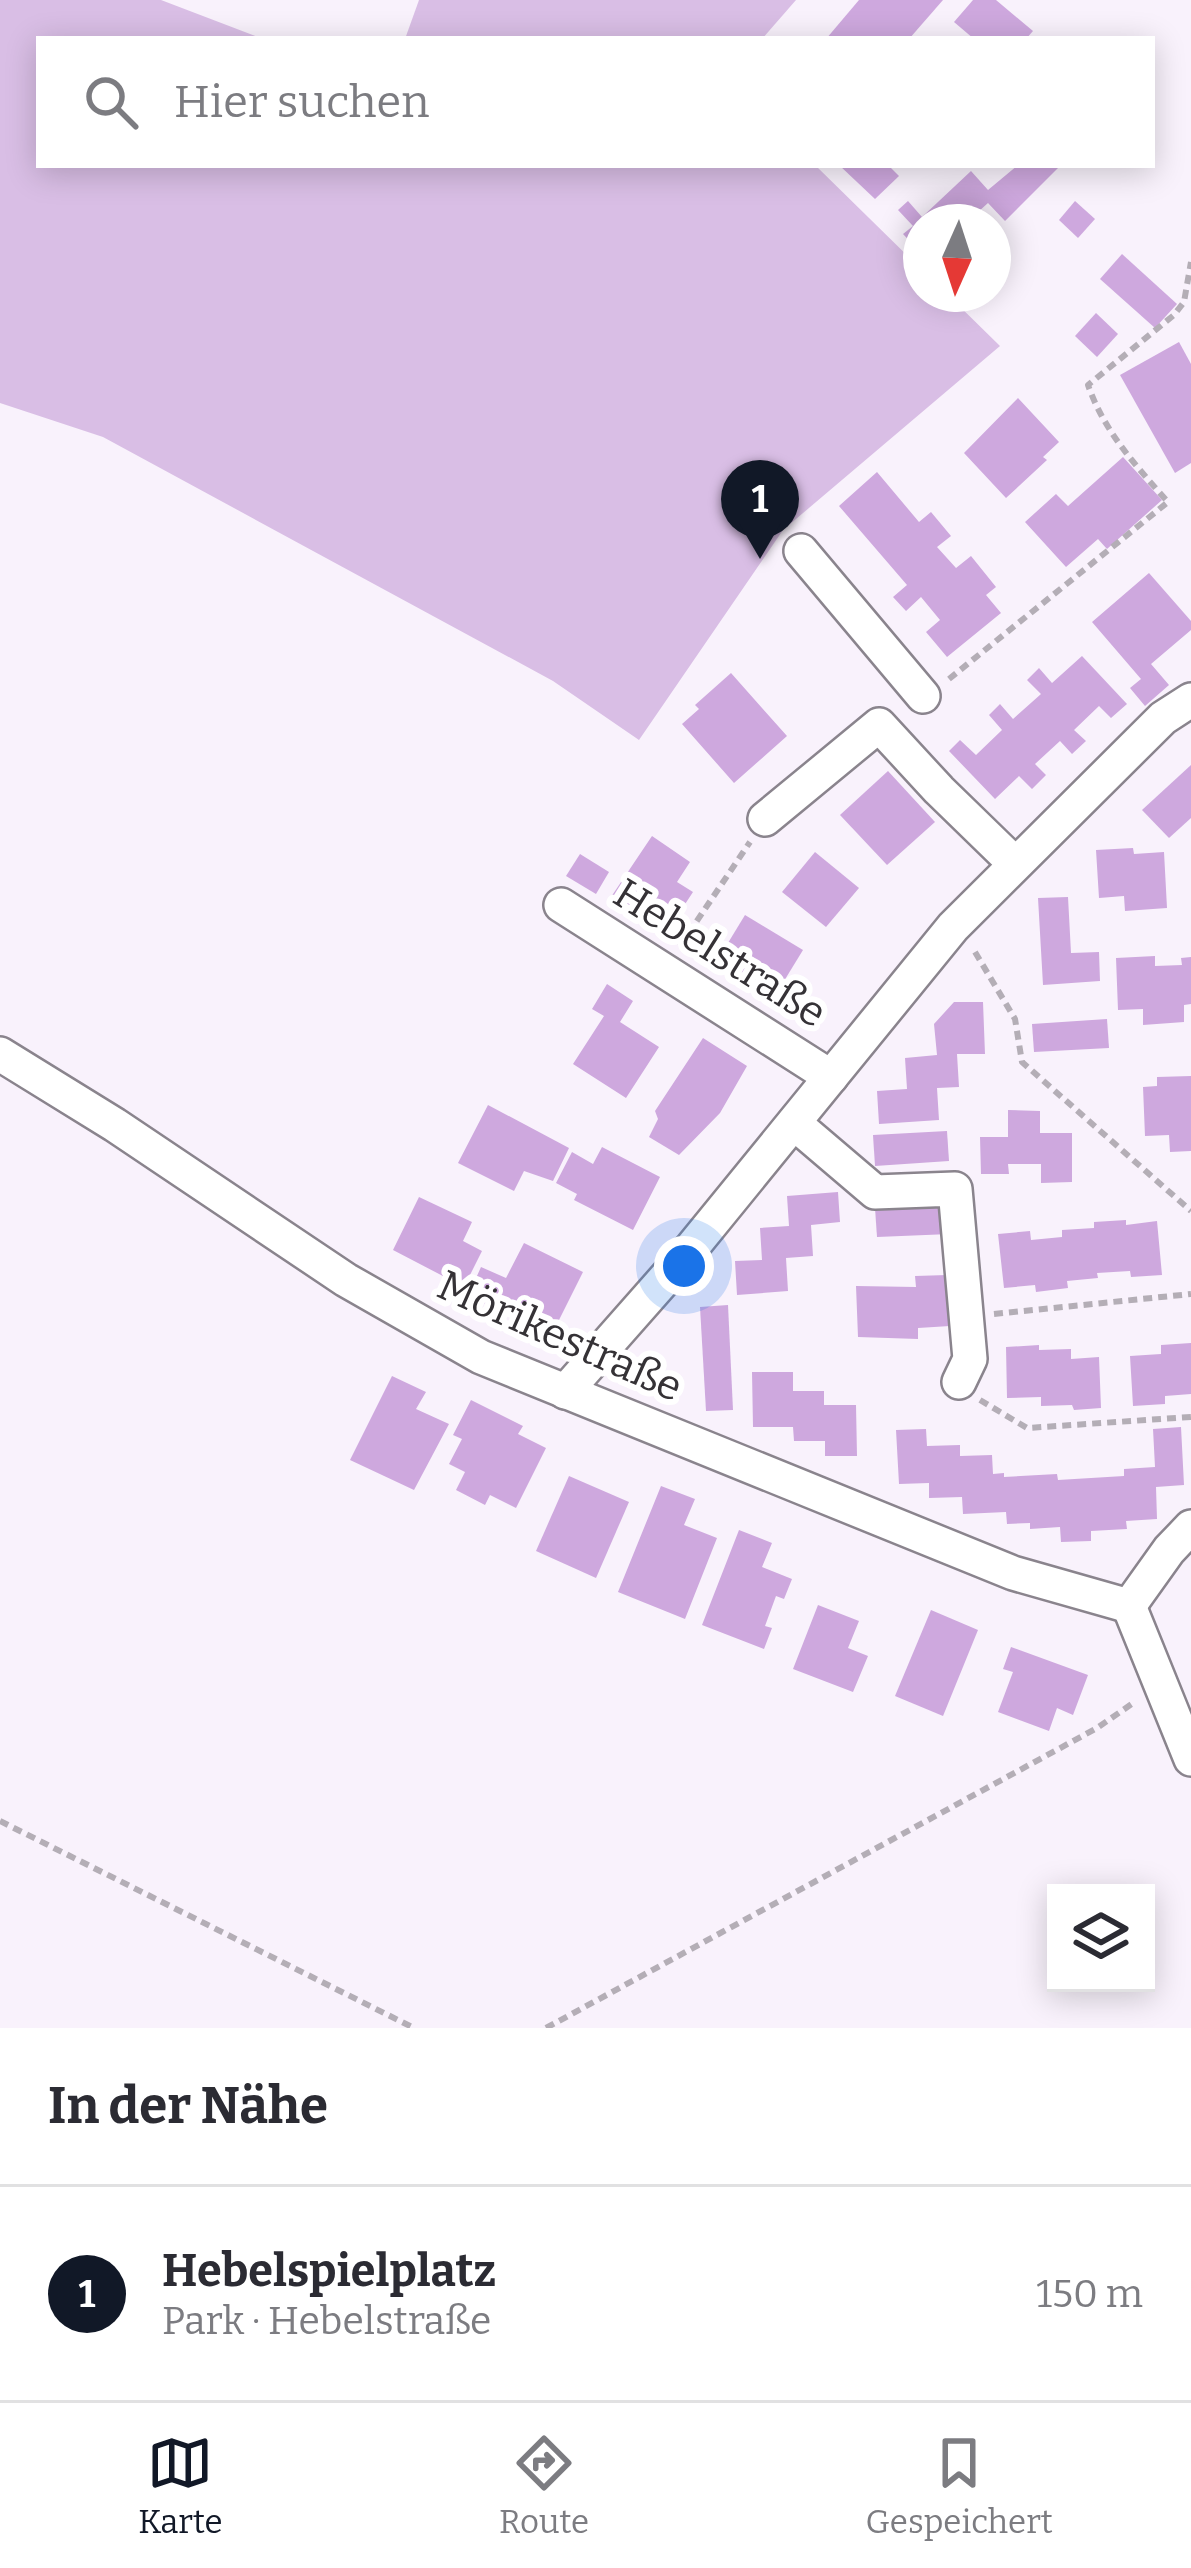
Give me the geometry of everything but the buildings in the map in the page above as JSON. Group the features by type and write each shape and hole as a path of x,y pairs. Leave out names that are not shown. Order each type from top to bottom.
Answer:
{"street":[{"path":"766,819 879,725 930,692 801,551"},
{"name":"Hebelstraße","path":"565,1392 685,1256 953,927 1163,718 1191,700"},
{"path":"879,725 1014,863"},
{"name":"Hebelstraße","path":"561,905 831,1077"},
{"name":"Mörikestraße","path":"0,1054 393,1309 481,1357 1013,1573 1129,1606"},
{"path":"794,1123 875,1192 955,1190 970,1359 959,1382"},
{"path":"1191,1527 1129,1606 1191,1759"}],"path":[{"path":"930,692 1168,502 1122,451 1088,385 1174,315 1184,302 1191,262"},
{"path":"663,971 766,819"},
{"path":"953,927 973,950 1015,1019 1022,1061 1191,1211"},
{"path":"966,1316 1191,1294"},
{"path":"959,1382 988,1407 1027,1428 1191,1417"},
{"path":"546,2028 1097,1728 1159,1685"},
{"path":"0,1821 414,2028"}],"shaded area":[{"path":"0,0 161,0 255,36 36,36 36,168 818,168 903,251 903,312 965,312 1000,346 783,530 639,740 553,681 103,437 0,403"},
{"path":"419,0 796,0 765,36 406,36"}],"place":[{"name":"Hebelspielplatz","path":"760,559"}]}
